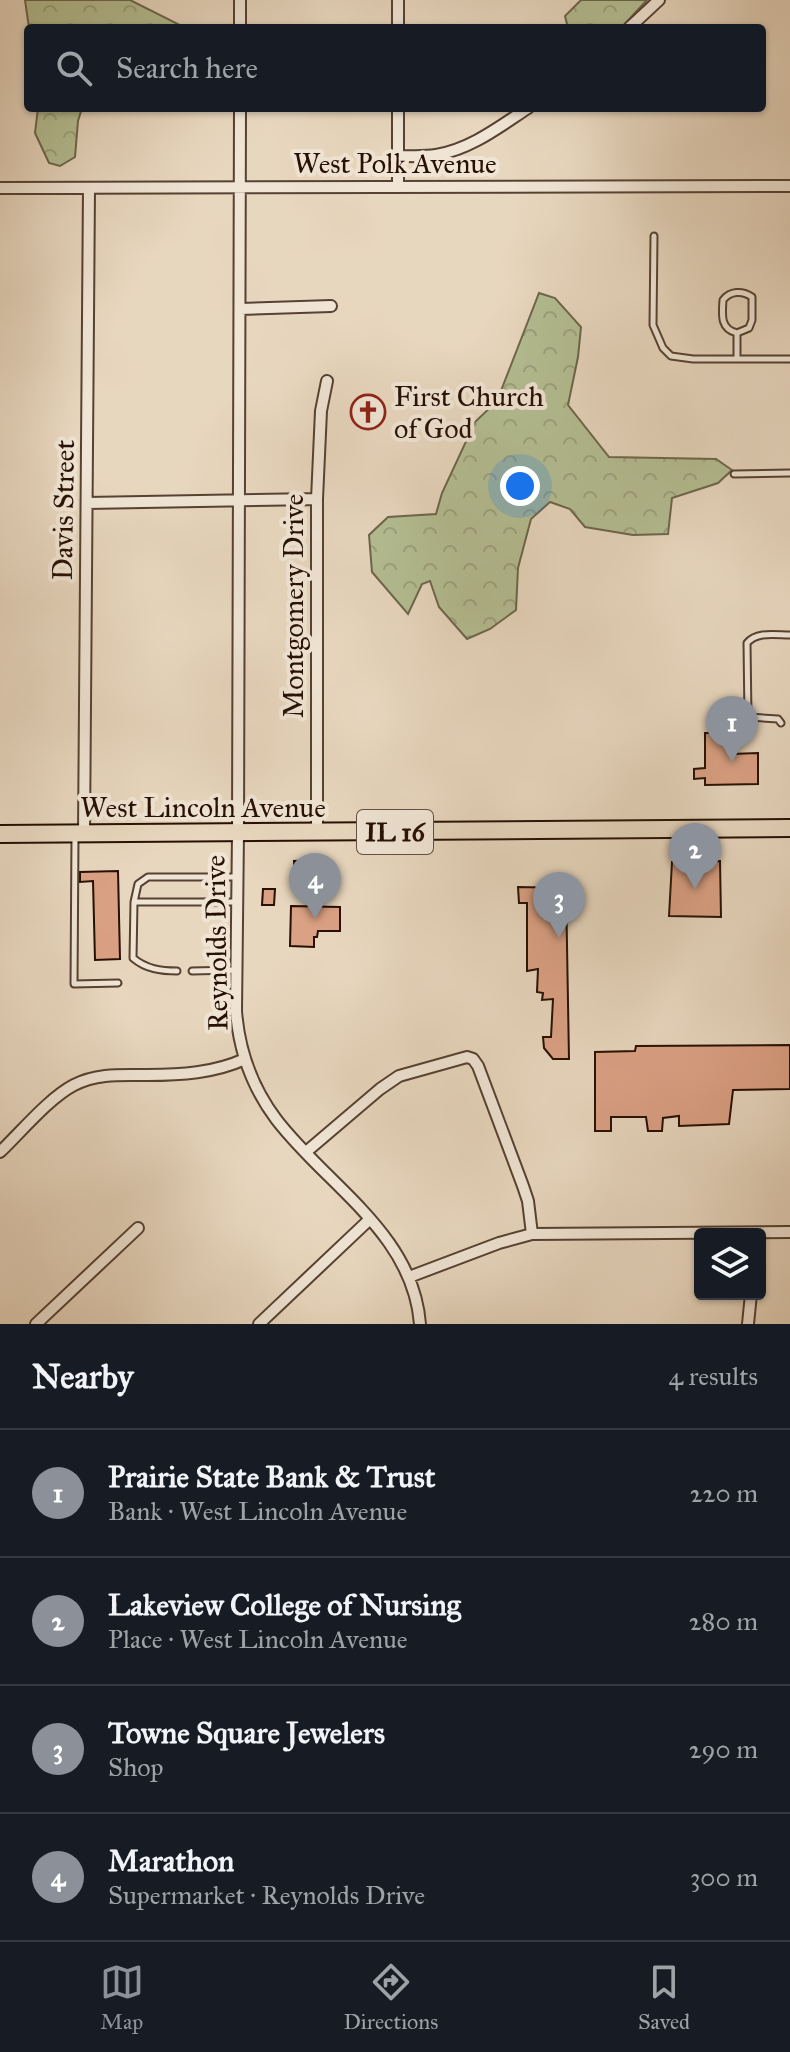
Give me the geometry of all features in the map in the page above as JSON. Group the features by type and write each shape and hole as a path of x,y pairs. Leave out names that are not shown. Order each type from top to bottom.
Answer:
{"main road":[{"name":"West Lincoln Avenue","path":"0,834 790,828"}],"street":[{"path":"240,0 240,24"},
{"path":"398,0 398,24"},
{"path":"633,24 659,0"},
{"name":"Reynolds Drive","path":"240,112 238,1031 248,1071 275,1118 370,1219 394,1249 415,1294 420,1324"},
{"path":"398,112 398,187"},
{"path":"398,156 453,151 471,144 522,112"},
{"name":"West Polk Avenue","path":"0,188 790,186"},
{"name":"Davis Street","path":"79,834 87,503 89,188"},
{"path":"240,309 331,306"},
{"name":"Montgomery Drive","path":"317,832 317,499 321,411 327,381"},
{"path":"87,503 317,499"},
{"path":"306,1152 399,1076 467,1057 473,1059 523,1186 532,1234"},
{"path":"0,1152 59,1094 84,1080 111,1075 191,1074 245,1059"},
{"path":"259,1324 370,1219"},
{"path":"36,1324 138,1228"},
{"path":"766,1233 790,1232"},
{"path":"409,1277 532,1234 694,1233"},
{"path":"748,1324 750,1300"}],"lane":[{"path":"654,236 653,325 663,348 671,356 790,359"},
{"path":"731,293 745,293 752,297 752,320 749,328 737,333 726,328 722,322 723,300 731,293"},
{"path":"737,333 737,359"},
{"path":"734,474 790,473"},
{"path":"781,723 778,719 748,717 747,643 757,635 790,635"},
{"path":"79,834 74,984 118,983"},
{"path":"177,971 142,966 133,958 134,902 138,884 148,877 238,877"},
{"path":"134,902 237,902"},
{"path":"192,971 236,970"}],"green space":[{"path":"25,0 130,0 178,24 28,24"},
{"path":"581,0 647,0 625,24 567,24 565,16"},
{"path":"38,112 81,112 75,157 60,166 49,163 35,133"},
{"path":"539,293 555,298 581,327 568,405 609,457 716,459 732,470 718,483 672,498 668,534 633,535 585,527 570,509 550,502 531,519 518,568 516,610 490,629 467,639 439,607 430,581 422,584 408,614 372,572 369,535 388,517 436,514 442,493 475,422 497,401"}],"building":[{"path":"705,733 731,733 731,754 758,753 758,784 705,785 705,778 694,779 694,769 705,768"},
{"path":"318,860 318,883 295,884 294,861"},
{"path":"720,861 721,917 669,916 672,862"},
{"path":"118,871 120,959 95,960 93,881 80,882 80,872"},
{"path":"518,887 566,888 569,1059 553,1059 544,1048 543,1037 551,1037 553,999 542,1000 543,993 537,992 538,969 527,971 527,903 519,903"},
{"path":"263,889 275,889 274,905 262,905"},
{"path":"291,906 340,907 340,931 318,931 317,937 314,937 314,947 290,946"},
{"path":"790,1045 790,1089 733,1090 729,1124 679,1126 679,1116 663,1118 662,1131 648,1131 646,1117 611,1117 611,1131 595,1131 595,1052 635,1051 636,1046"}],"place":[{"name":"First Church of God","path":"368,412"},
{"name":"Prairie State Bank & Trust","path":"732,762"},
{"name":"Lakeview College of Nursing","path":"695,889"},
{"name":"Marathon","path":"315,919"},
{"name":"Towne Square Jewelers","path":"559,938"}]}
